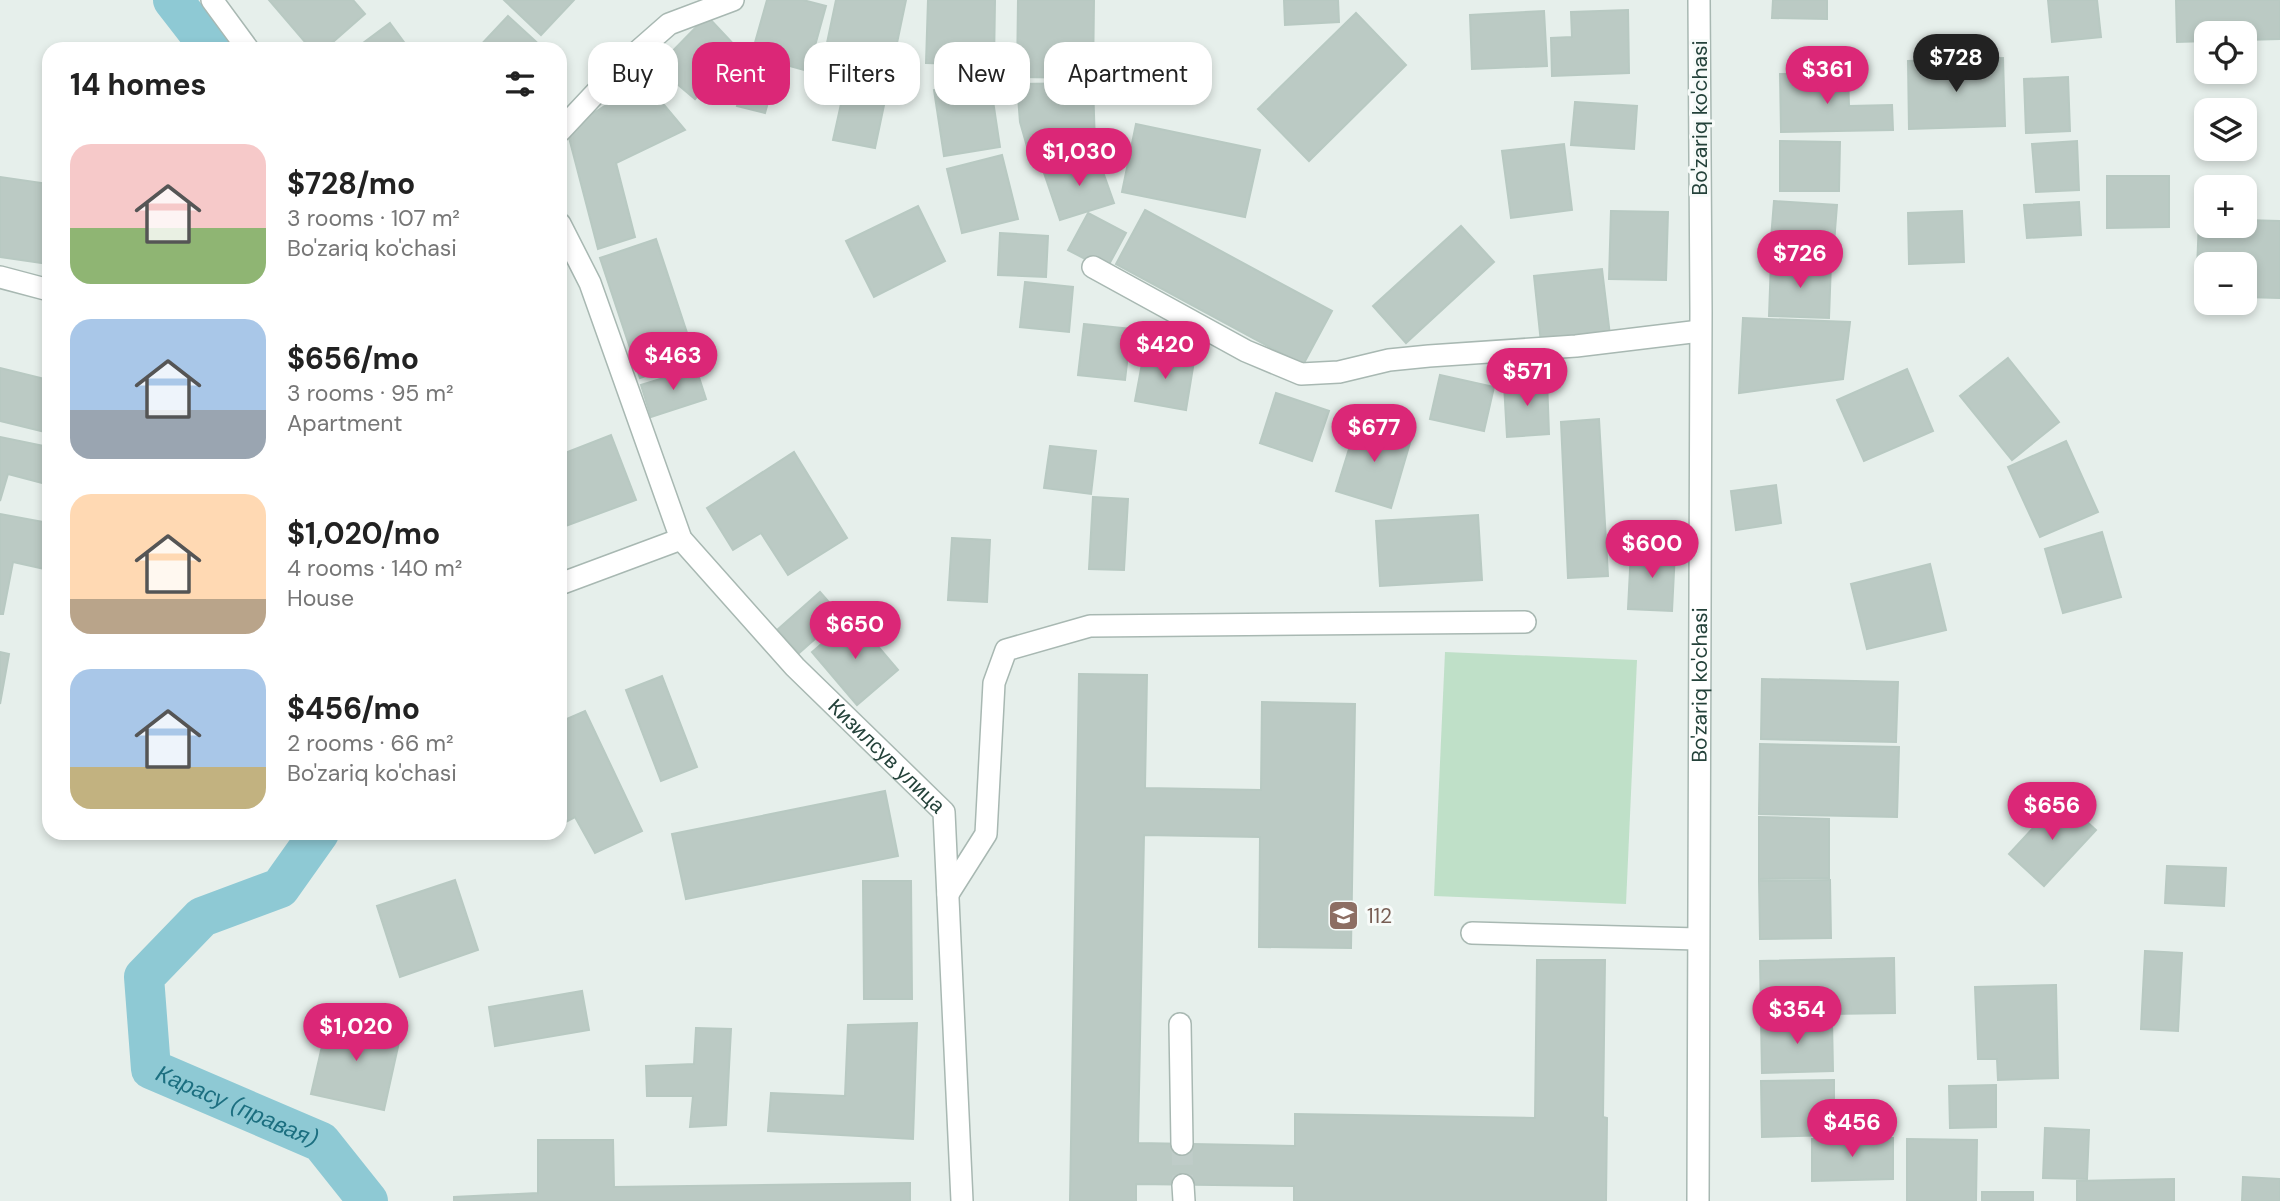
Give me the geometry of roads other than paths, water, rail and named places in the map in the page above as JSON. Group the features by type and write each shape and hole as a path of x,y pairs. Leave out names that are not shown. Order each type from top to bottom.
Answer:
{"street":[{"path":"212,0 243,42"},
{"path":"567,124 620,67 668,24 733,0"},
{"name":"Bo'zariq ko'chasi","path":"1698,1201 1699,0"},
{"name":"Кизилсув улица","path":"567,237 590,283 681,539 795,667 944,812 962,1201"},
{"path":"1093,267 1246,351 1301,374 1339,372 1389,360 1576,346 1700,331"},
{"path":"0,277 42,288"},
{"path":"567,581 681,539"},
{"path":"948,894 986,834 994,683 1006,650 1090,626 1525,622"},
{"path":"1472,933 1698,939"},
{"path":"1180,1024 1182,1144"}],"waterway":[{"name":"Карасу (правая)","path":"173,0 206,42"},
{"name":"Карасу (правая)","path":"314,840 280,888 202,917 144,977 151,1069 321,1142 368,1201"}],"tunnel":[{"path":"1182,1144 1183,1185"}],"place":[{"name":"112","path":"1344,916"}]}
